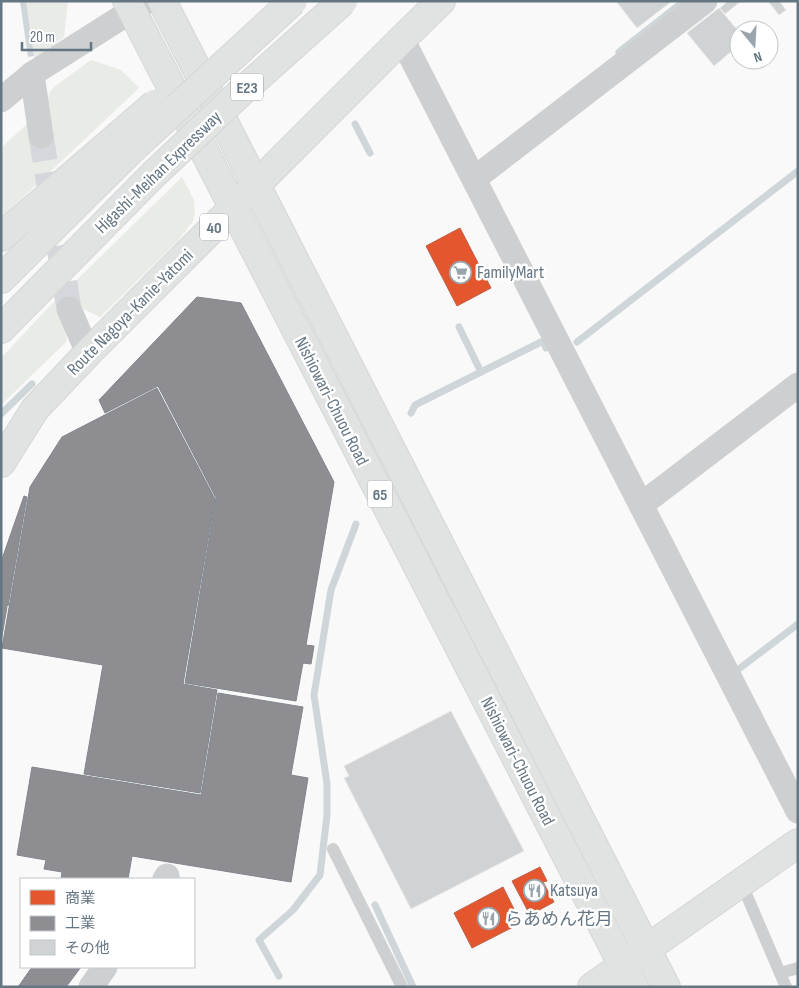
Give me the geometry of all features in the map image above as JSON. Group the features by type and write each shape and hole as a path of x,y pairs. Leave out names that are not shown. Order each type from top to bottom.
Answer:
{"main road":[{"name":"Nishiowari-Chuou Road","path":"162,1 648,948 666,987"},
{"path":"1,236 125,142 275,1"},
{"name":"Higashi-Meihan Expressway","path":"1,279 125,142 293,1"},
{"name":"Higashi-Meihan Expressway","path":"1,329 153,175 239,94 343,1"},
{"name":"Route Nagoya-Kanie-Yatomi","path":"1,463 35,410 88,353 441,1"},
{"name":"Nishiowari-Chuou Road","path":"135,4 233,208 628,976"},
{"path":"592,987 628,976 648,948 798,843"}],"street":[{"path":"474,179 705,1"},
{"path":"2,98 32,74 135,4"},
{"path":"402,38 798,810"},
{"path":"32,74 42,136"},
{"path":"69,309 88,353"},
{"path":"641,505 798,385"},
{"path":"91,987 103,968"}],"lane":[{"path":"333,849 402,987"},
{"path":"741,882 786,987"},
{"path":"780,973 798,968"}],"shaded area":[{"path":"20,1 26,1 34,56 28,57"},
{"path":"26,1 68,1 64,37 35,59 34,56"},
{"path":"91,60 121,70 139,88 1,218 1,148 29,122 37,147 53,133 48,101 49,93 54,87"},
{"path":"182,177 194,200 195,213 193,221 178,241 100,317 75,305 62,316 67,341 1,405 1,358 47,309"}],"building: 商業":[{"path":"460,228 491,288 457,306 426,246"},
{"path":"540,867 547,881 543,882 554,902 530,915 512,881"},
{"path":"503,887 521,923 472,948 454,913"}],"building: 工業":[{"path":"197,297 241,303 334,482 306,645 314,646 311,664 303,663 296,701 185,683 216,498 158,386 105,413 99,400"},
{"path":"157,388 215,499 183,684 217,690 200,793 84,774 103,665 2,648 30,487 62,437"},
{"path":"24,496 27,497 8,606 1,605 1,562"},
{"path":"1,606 7,607 1,642"},
{"path":"218,693 303,707 291,775 308,778 291,882 132,856 128,878 61,878 62,872 44,869 46,860 17,855 32,767 201,795"},
{"path":"31,968 80,968 66,987 18,987"}],"building: その他":[{"path":"616,1 672,1 637,28"},
{"path":"728,1 741,1 725,14 720,8"},
{"path":"768,1 779,1 786,10 779,15"},
{"path":"719,8 729,20 729,53 714,66 687,33"},
{"path":"451,711 524,851 411,909 344,778 349,776 344,766"}],"waterway":[{"path":"619,52 684,1"},
{"path":"355,124 370,153"},
{"path":"577,342 798,171"},
{"path":"459,327 481,372"},
{"path":"411,413 415,405 543,341 546,348"},
{"path":"1,414 32,384"},
{"path":"279,976 259,940 293,910 320,875 327,815 327,784 314,695 331,590 356,524"},
{"path":"740,668 798,624"},
{"path":"375,905 413,987"}],"tunnel":[{"path":"41,136 69,309"}],"place":[{"name":"FamilyMart","path":"461,272"},
{"name":"Katsuya","path":"534,890"},
{"name":"らあめん花月","path":"489,919"}]}
